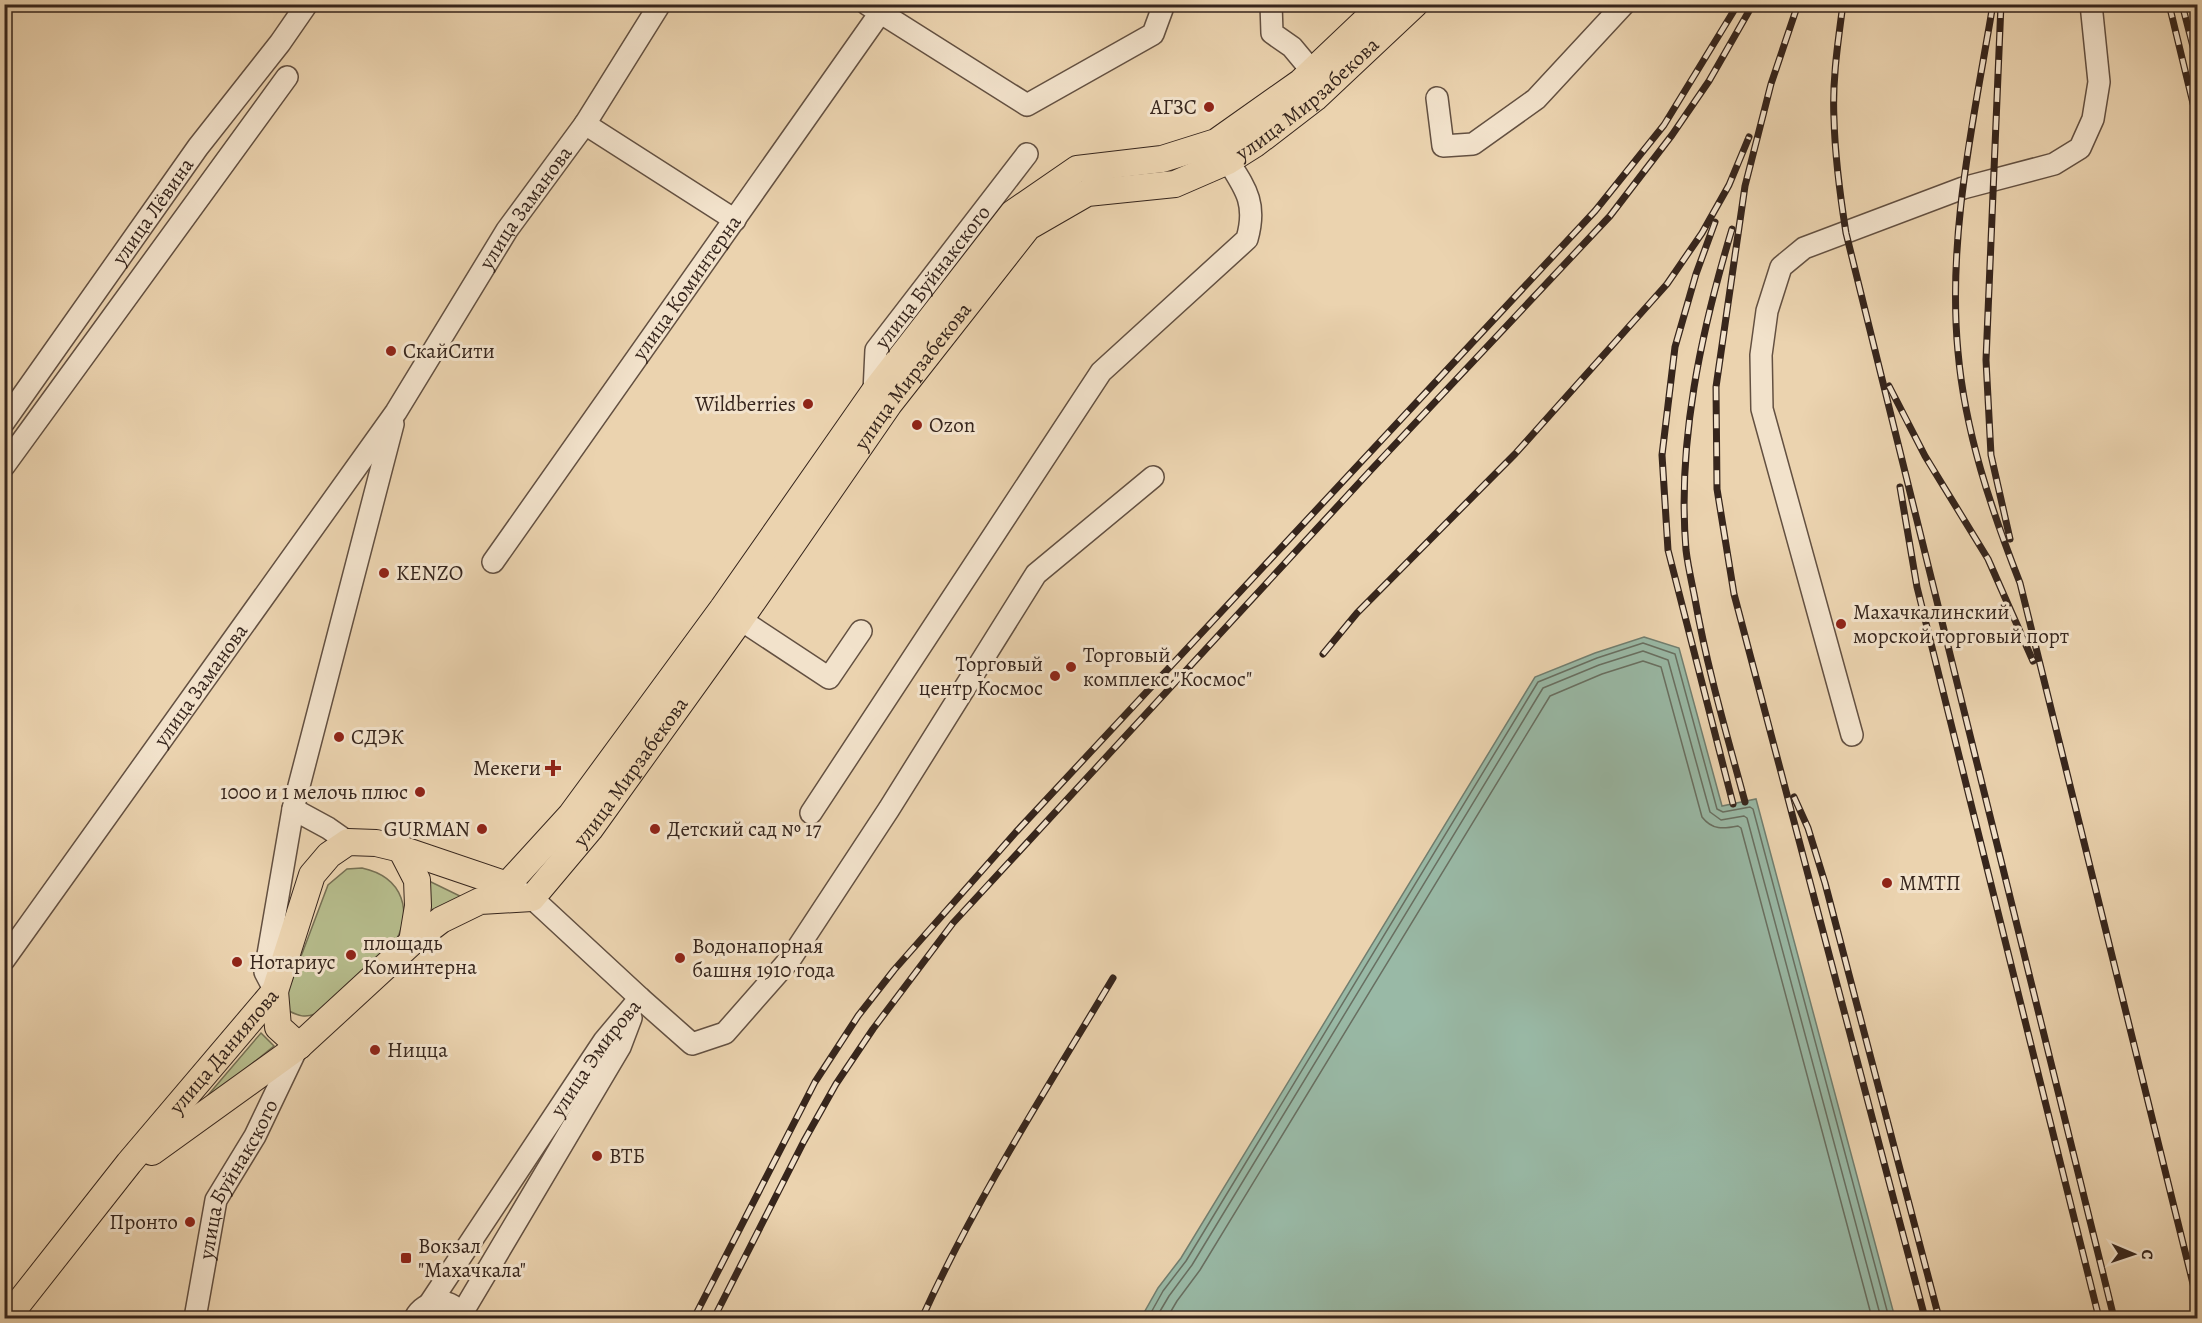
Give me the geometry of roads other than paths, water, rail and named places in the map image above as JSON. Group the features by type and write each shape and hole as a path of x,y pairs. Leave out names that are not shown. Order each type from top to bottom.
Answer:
{"main road":[{"name":"улица Мирзабекова","path":"532,898 590,829 732,614 1013,213 1077,169 1162,159 1216,142 1301,82 1383,4"},
{"name":"улица Мирзабекова","path":"882,398 1028,227 1086,193 1175,184 1228,161 1255,144 1316,98 1415,4"},
{"name":"улица Мирзабекова","path":"507,885 571,815 732,614"},
{"path":"348,842 376,843 401,849 507,885"},
{"name":"улица Даниялова","path":"7,1318 129,1163 275,991 312,875 329,855 348,842"},
{"path":"401,849 417,880 418,906 412,942"},
{"name":"улица Даниялова","path":"15,1318 134,1165 299,1046 412,942 441,920 480,901 532,898"},
{"path":"275,991 278,1027 299,1046"}],"street":[{"name":"улица Лёвина","path":"4,422 198,147 280,43 307,4"},
{"path":"874,9 1027,105 1153,34 1164,4"},
{"path":"1271,4 1272,33 1292,47 1312,71"},
{"path":"1437,98 1443,146 1473,144 1536,99 1624,4"},
{"path":"1852,735 1762,409 1761,355 1767,311 1781,267 1804,248 1963,188 2055,164 2080,148 2093,119 2099,82 2091,4"},
{"name":"улица Заманова","path":"4,960 396,412 507,230 585,124 655,6"},
{"name":"улица Коминтерна","path":"493,562 735,220 874,9"},
{"path":"4,466 287,77"},
{"path":"585,124 735,220"},
{"name":"улица Буйнакского","path":"882,398 876,350 1027,154"},
{"path":"812,813 1101,372 1247,239 1252,223 1248,192 1228,161"},
{"name":"улица Заманова","path":"275,991 265,972 293,809 396,412"},
{"path":"507,885 532,898 692,1044 724,1033 791,958 889,809 1036,574 1153,477"},
{"path":"732,614 829,678 861,631"},
{"path":"293,809 348,842"},
{"name":"улица Эмирова","path":"430,1304 604,1041 640,998"},
{"name":"улица Эмирова","path":"415,1318 419,1310 430,1304 443,1302 454,1306 461,1317 620,1047 640,998"},
{"name":"улица Буйнакского","path":"195,1318 216,1200 255,1136 299,1046"}],"water":[{"path":"1644,637 1679,648 1722,806 1756,799 1895,1318 1141,1318 1158,1288 1181,1258 1535,677 1595,653"}],"railway":[{"path":"694,1318 815,1082 858,1016 894,970 1016,832 1595,211 1664,125 1738,4"},
{"path":"714,1318 804,1141 836,1084 873,1029 953,923 1371,470 1610,216 1672,135 1709,81 1753,4"},
{"path":"1798,4 1771,84 1745,186 1716,387 1717,489 1734,594 1925,1318"},
{"path":"1843,4 1836,62 1834,105 1837,162 1846,233 2114,1318"},
{"path":"1993,4 1964,177 1959,221 1956,308 1961,382 1981,470 2020,583 2198,1304"},
{"path":"2001,4 1986,360 1991,455 2010,539"},
{"path":"2169,4 2198,124"},
{"path":"2182,4 2198,66"},
{"path":"1323,654 1357,613 1515,454 1667,284 1702,233 1729,185 1749,137"},
{"path":"1715,222 1696,274 1675,347 1662,455 1668,550 1733,804"},
{"path":"1732,229 1701,347 1688,428 1684,509 1686,550 1705,650 1745,802"},
{"path":"1889,386 1925,456 1988,559 2033,661"},
{"path":"1900,487 1917,587 2099,1318"},
{"path":"1794,797 1808,828 1825,883 1939,1318"},
{"path":"922,1318 988,1188 1113,978"}],"place":[{"name":"АГЗС","path":"1209,107"},
{"name":"СкайСити","path":"391,351"},
{"name":"Wildberries","path":"808,404"},
{"name":"Ozon","path":"917,425"},
{"name":"KENZO","path":"384,573"},
{"name":"Махачкалинский морской торговый порт","path":"1841,624"},
{"name":"Торговый комплекс \"Космос\"","path":"1071,667"},
{"name":"Торговый центр Космос","path":"1055,676"},
{"name":"СДЭК","path":"339,737"},
{"name":"Мекеги","path":"553,768"},
{"name":"1000 и 1 мелочь плюс","path":"420,792"},
{"name":"GURMAN","path":"482,829"},
{"name":"Детский сад № 17","path":"655,829"},
{"name":"ММТП","path":"1887,883"},
{"name":"площадь Коминтерна","path":"351,955"},
{"name":"Водонапорная башня 1910 года","path":"680,958"},
{"name":"Нотариус","path":"237,962"},
{"name":"Ницца","path":"375,1050"},
{"name":"ВТБ","path":"597,1156"},
{"name":"Пронто","path":"190,1222"},
{"name":"Вокзал \"Махачкала\"","path":"406,1258"}]}
